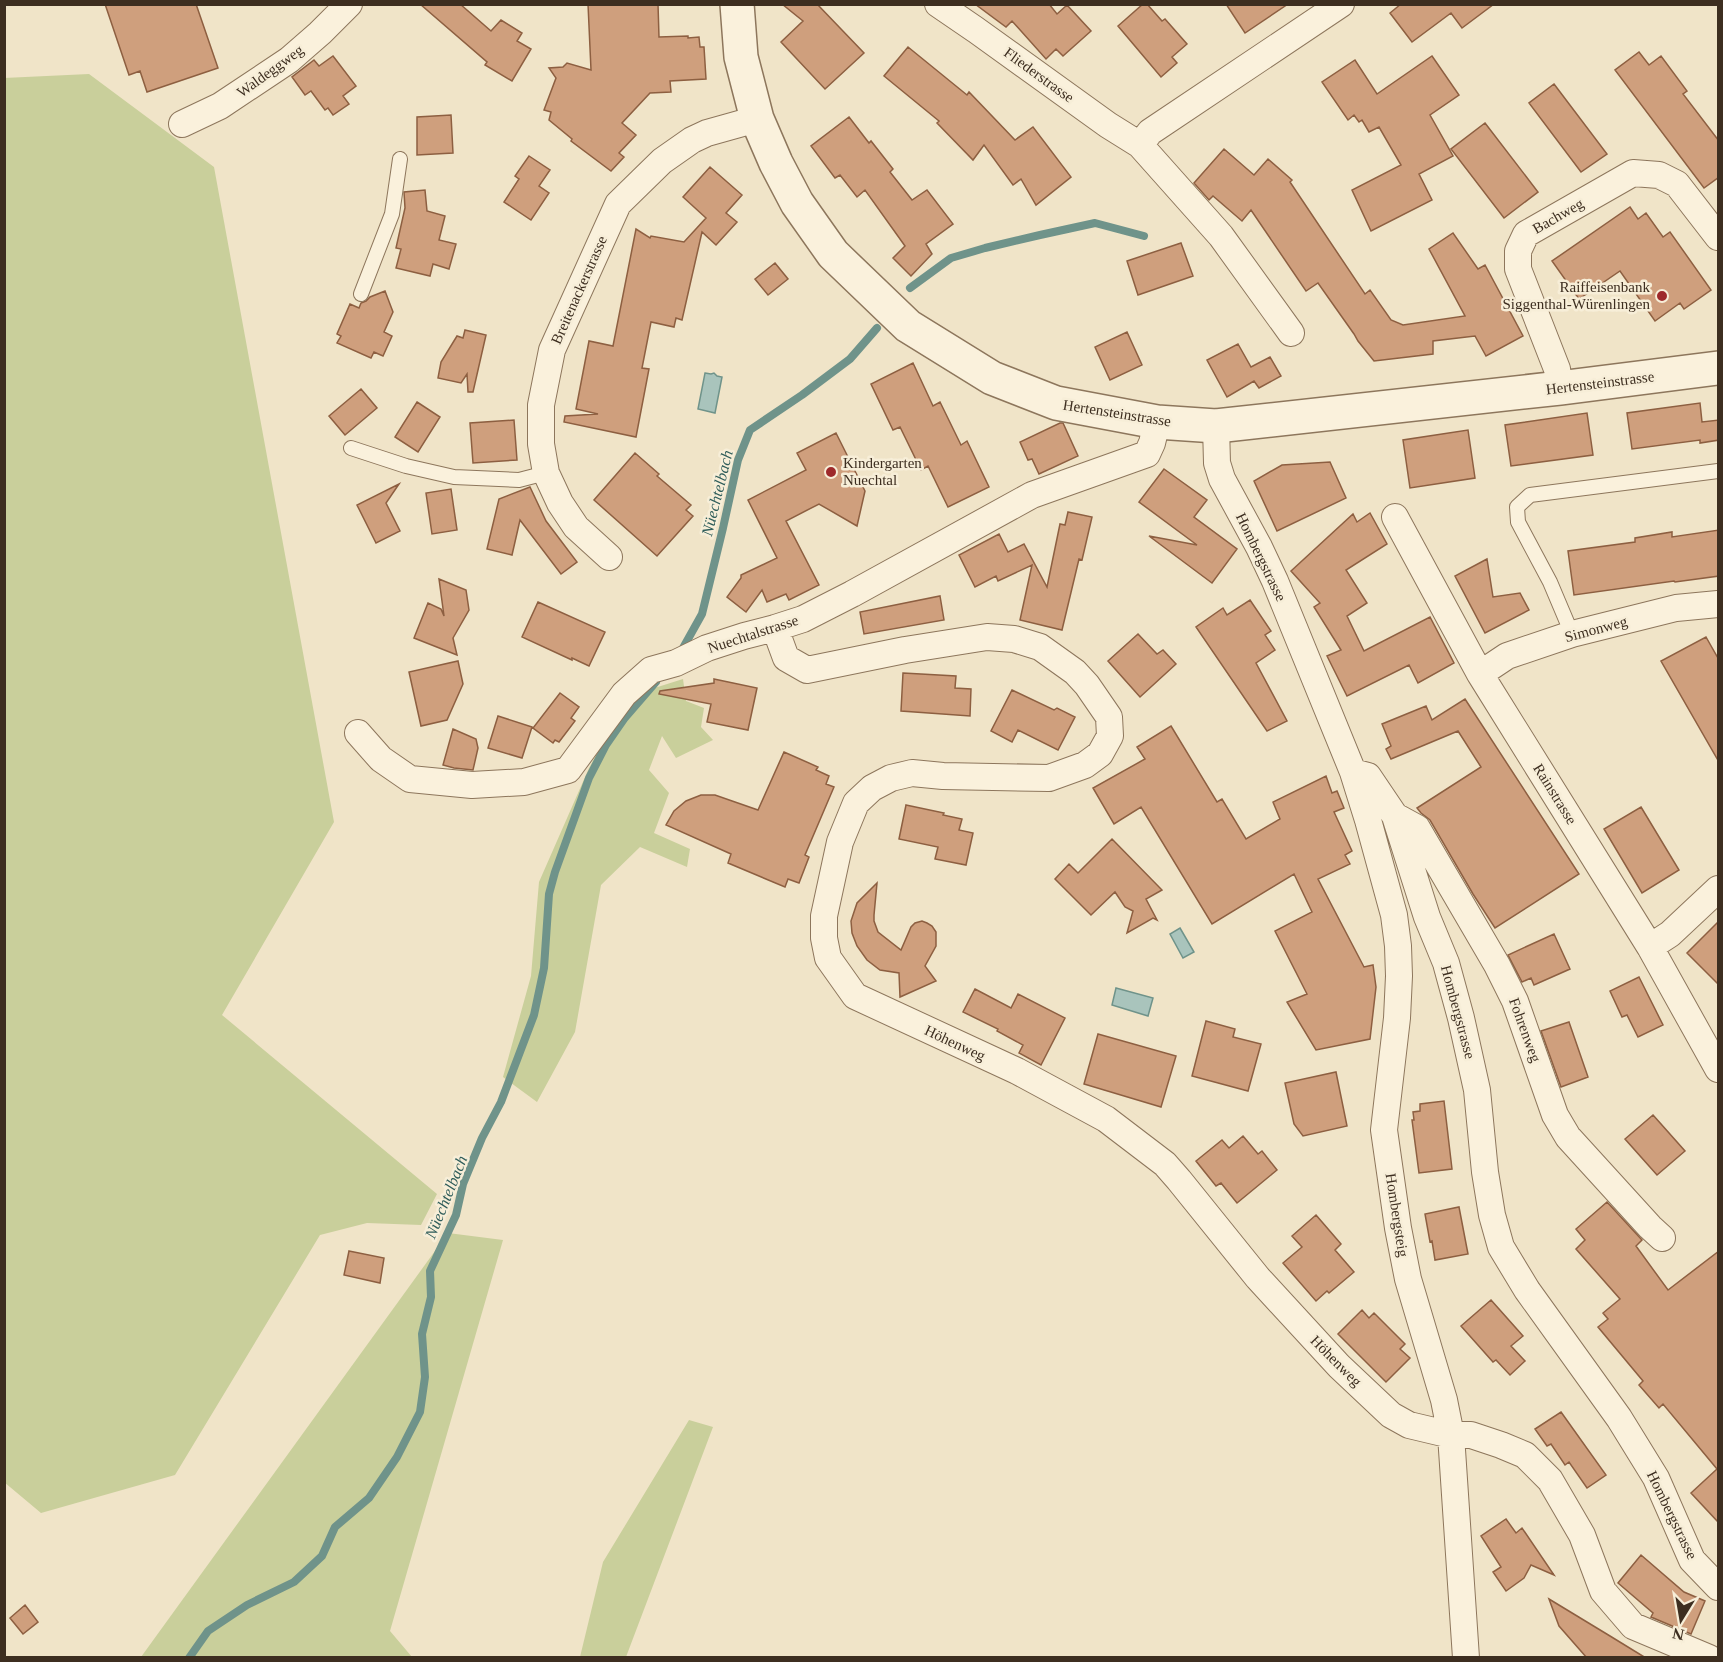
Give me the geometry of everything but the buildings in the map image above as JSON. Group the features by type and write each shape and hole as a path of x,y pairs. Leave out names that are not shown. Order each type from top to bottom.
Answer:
{"street":[{"name":"Waldeggweg","path":"182,124 220,106 289,60 349,4"},
{"name":"Hertensteinstrasse","path":"737,4 741,57 757,119 797,203 833,254 908,326 992,378 1056,403 1157,422 1216,426 1719,368"},
{"name":"Fliederstrasse","path":"938,4 1108,125 1140,145 1221,236 1291,333"},
{"path":"1140,145 1150,132 1332,7"},
{"name":"Breitenackerstrasse","path":"609,557 576,526 560,503 546,473 541,444 541,405 552,350 618,204 662,161 692,140 706,133 757,119"},
{"name":"Bachweg","path":"1560,388 1557,369 1518,269 1518,251 1526,234 1633,173 1659,175 1677,184 1719,237"},
{"name":"Nuechtalstrasse","path":"358,733 381,759 410,778 472,785 524,782 568,770 624,694 651,670 676,663 706,648 802,619 1032,495 1147,454 1157,422"},
{"name":"Hombergstrasse","path":"1216,426 1217,463 1222,479 1267,564 1353,772 1368,776 1395,816 1427,917 1446,963 1461,1018 1477,1090 1491,1215 1501,1247 1527,1290 1618,1418 1656,1478 1692,1560 1719,1587"},
{"name":"Rainstrasse","path":"1395,517 1480,674 1650,947 1719,1069"},
{"name":"Simonweg","path":"1480,674 1507,656 1572,634 1676,608 1719,604"},
{"name":"Höhenweg","path":"775,628 786,658 807,670 905,650 987,637 1014,639 1040,647 1075,672 1087,685 1109,717 1110,736 1100,754 1085,765 1049,778 943,776 912,773 891,778 872,788 856,803 840,842 824,916 824,938 828,958 855,996 1017,1071 1106,1119 1165,1164 1258,1278 1339,1366 1391,1414 1409,1425 1451,1435 1471,1435 1525,1455 1550,1480 1582,1535 1603,1590 1633,1626 1708,1658"},
{"name":"Hombergsteig","path":"1353,772 1394,915 1398,946 1397,1018 1384,1130 1408,1279 1444,1400 1451,1435 1466,1658"},
{"name":"Fohrenweg","path":"1395,816 1417,828 1497,965 1515,1001 1555,1115 1568,1137 1662,1238"},
{"path":"1650,947 1670,934 1719,889"}],"lane":[{"path":"362,294 392,214 400,159"},
{"path":"351,448 406,466 454,477 519,480 546,473"},
{"path":"1572,634 1550,582 1518,522 1517,507 1530,495 1719,471"}],"green space":[{"path":"89,74 214,167 334,822 222,1015 437,1194 421,1225 367,1223 320,1235 175,1475 41,1513 4,1482 4,78"},
{"path":"683,679 686,701 704,708 701,727 713,740 676,758 662,736 649,770 669,793 654,833 690,849 687,867 640,847 601,885 575,1032 537,1102 503,1077 531,976 539,882 589,768 612,725 645,691"},
{"path":"448,1233 503,1240 390,1631 412,1657 141,1657"},
{"path":"689,1420 713,1427 626,1657 580,1657 603,1562"}],"water":[{"path":"705,373 714,373 722,377 715,413 698,409"},
{"path":"1180,928 1194,952 1183,958 1170,934"},
{"path":"1116,988 1153,998 1148,1016 1112,1005"}],"waterway":[{"name":"Nüechtelbach","path":"910,288 951,258 1040,235 1095,223 1144,236"},
{"name":"Nüechtelbach","path":"683,648 702,614 738,460 750,430 850,359 877,328"},
{"name":"Nüechtelbach","path":"189,1658 208,1631 247,1605 294,1582 322,1556 335,1527 369,1498 397,1457 420,1412 425,1377 422,1334 431,1297 430,1271 456,1215 463,1184 482,1138 501,1102 534,1015 544,968 549,894 555,872 589,778 606,745 624,719 656,682"}],"place":[{"name":"Raiffeisenbank Siggenthal-Würenlingen","path":"1662,296"},
{"name":"Kindergarten Nuechtal","path":"831,472"}]}
